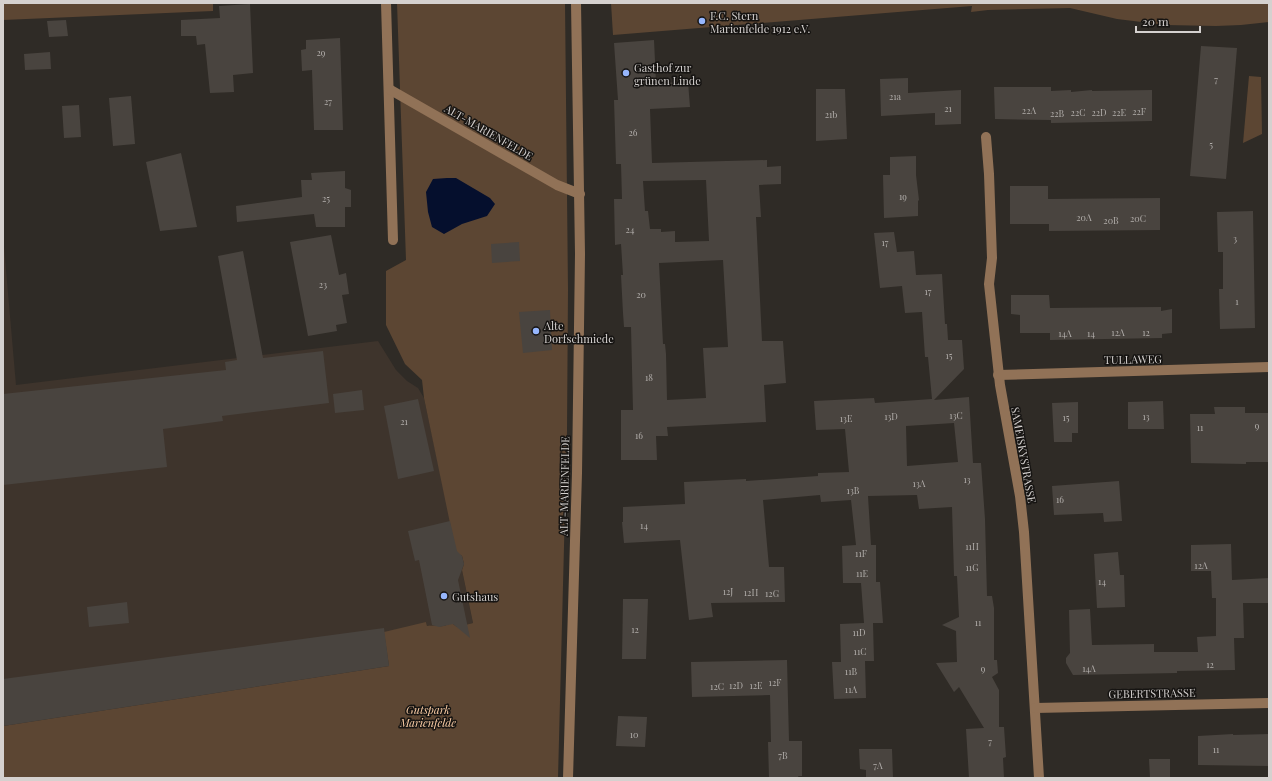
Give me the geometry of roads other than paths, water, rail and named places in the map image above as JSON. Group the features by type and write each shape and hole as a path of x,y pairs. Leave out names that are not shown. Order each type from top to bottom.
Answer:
{"street":[{"path":"386,3 393,240"},
{"name":"ALT-MARIENFELDE","path":"568,778 577,473 580,254 576,3"},
{"name":"ALT-MARIENFELDE","path":"389,90 557,184 580,194"},
{"name":"SAMEISKYSTRASSE","path":"986,137 992,258 989,284 998,375 1020,496 1024,532 1039,778"},
{"name":"TULLAWEG","path":"998,375 1269,367"},
{"name":"GEBERTSTRASSE","path":"1035,708 1269,703"}],"water":[{"path":"456,178 490,198 495,204 487,216 462,224 444,234 432,227 428,212 426,192 433,179"}],"place":[{"name":"F.C. Stern Marienfelde 1912 e.V.","path":"702,21"},
{"name":"Gasthof zur grünen Linde","path":"626,73"},
{"name":"Alte Dorfschmiede","path":"536,331"},
{"name":"Gutshaus","path":"444,596"}],"park label":[{"name":"Gutspark Marienfelde","path":"428,715"}]}
